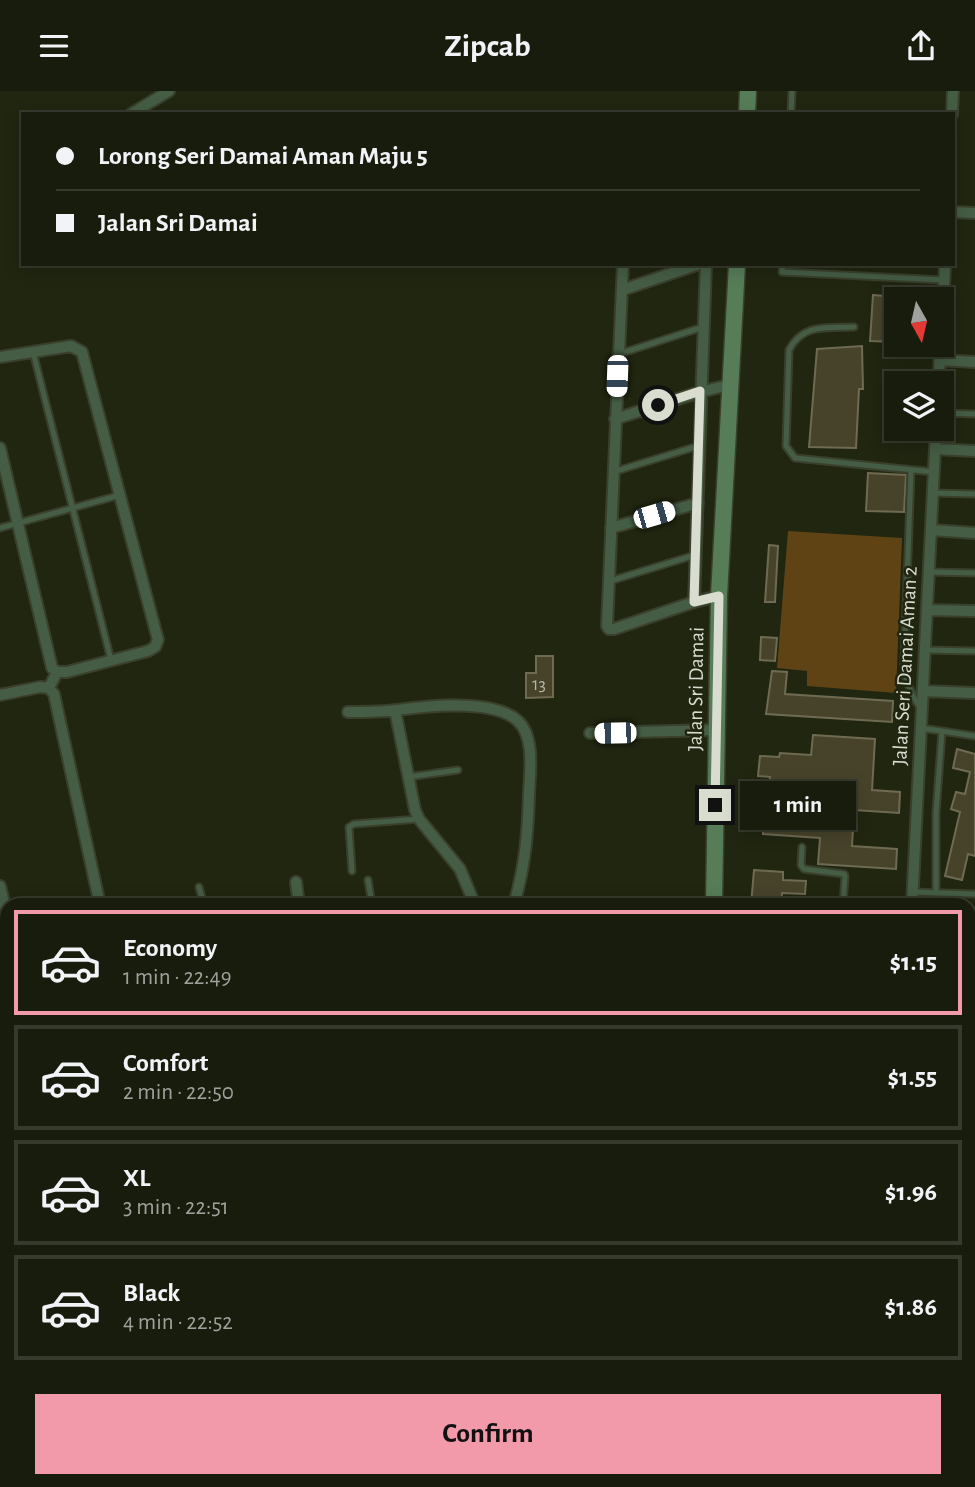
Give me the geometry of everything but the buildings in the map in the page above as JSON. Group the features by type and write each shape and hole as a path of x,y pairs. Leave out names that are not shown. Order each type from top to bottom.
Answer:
{"street":[{"path":"134,112 169,91"},
{"path":"747,112 748,91"},
{"path":"952,112 953,91"},
{"path":"955,212 975,212"},
{"path":"623,266 608,628 614,629 719,596"},
{"path":"622,290 693,266"},
{"path":"694,602 706,266"},
{"name":"Jalan Sri Damai","path":"714,898 719,596 737,266"},
{"path":"944,266 944,287"},
{"path":"0,357 71,346 82,352 159,640 155,647 67,672 57,672 52,668 0,448"},
{"path":"940,371 940,360 975,362"},
{"path":"615,419 700,391 729,385"},
{"name":"Jalan Seri Damai Aman 2","path":"912,898 935,441"},
{"path":"935,449 975,451"},
{"path":"611,528 698,503"},
{"path":"931,530 975,533"},
{"path":"927,610 975,611"},
{"path":"49,688 57,672"},
{"path":"1,692 40,687 49,688 54,694 99,898"},
{"path":"923,691 975,693"},
{"path":"348,712 395,711 438,705 485,708 517,720 526,733 530,749 527,853 516,898"},
{"path":"395,711 415,810 419,819 460,869 472,898"},
{"path":"590,733 716,730"},
{"path":"296,882 298,898"}],"lane":[{"path":"791,112 792,91"},
{"path":"783,266 782,272 944,280"},
{"path":"618,354 703,327"},
{"path":"854,327 812,329 796,337 789,350 786,446 795,458 934,473"},
{"path":"33,352 111,660"},
{"path":"954,413 975,414"},
{"path":"613,472 698,446"},
{"path":"911,470 904,666 913,697 922,709"},
{"path":"933,493 975,494"},
{"path":"0,528 120,495"},
{"path":"610,581 695,555"},
{"path":"929,572 975,573"},
{"path":"925,650 975,651"},
{"path":"921,728 975,736"},
{"path":"936,893 936,813 942,730"},
{"path":"408,777 458,770"},
{"path":"352,871 349,827 354,824 419,819"},
{"path":"802,847 801,865 804,869 844,874 844,898"},
{"path":"368,880 371,898"},
{"path":"199,887 202,898"},
{"path":"912,893 975,894"}],"shaded area":[{"path":"788,531 902,538 896,693 807,686 807,671 777,668"}],"route":[{"path":"658,405 700,391 694,602 719,596 715,805"}]}
